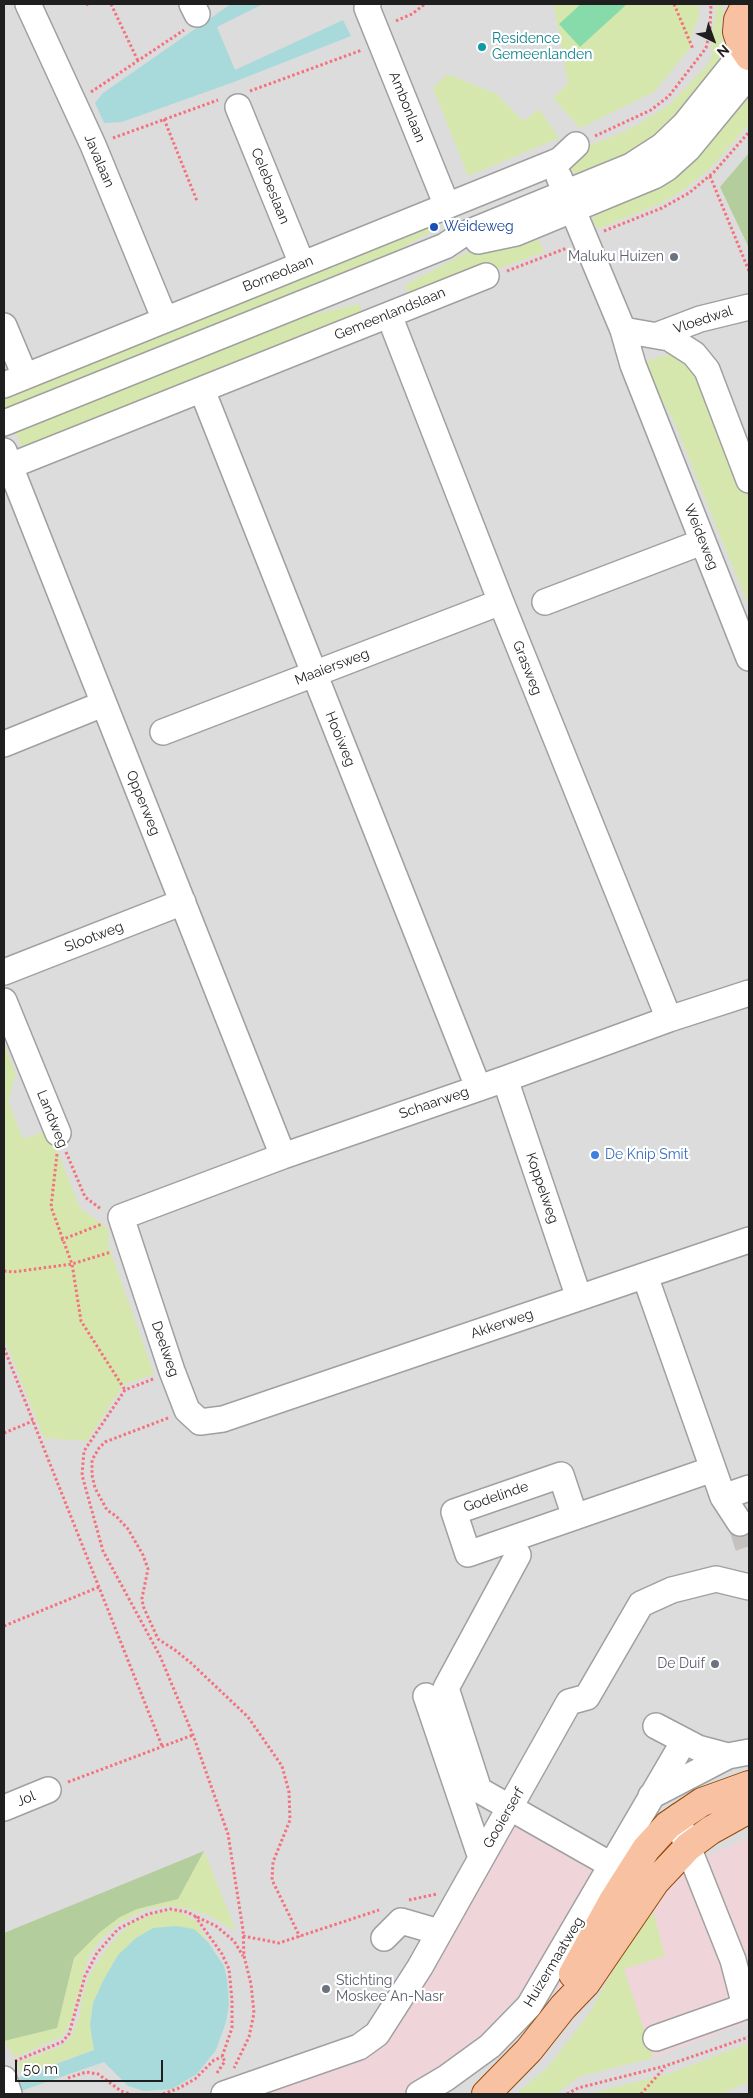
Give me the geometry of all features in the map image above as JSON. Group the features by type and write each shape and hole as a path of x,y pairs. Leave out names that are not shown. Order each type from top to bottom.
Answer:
{"main road":[{"path":"740,7 737,32 745,50"},
{"name":"Huizermaatweg","path":"563,2006 572,1975 646,1849 679,1816 702,1802 749,1784"},
{"name":"Huizermaatweg","path":"486,2094 529,2050 563,2006 586,1983 654,1882 688,1847 711,1830 749,1809"}],"street":[{"name":"Javalaan","path":"28,4 93,145 165,320"},
{"name":"Ambonlaan","path":"365,5 447,206"},
{"path":"4,423 445,246 465,244 516,233 662,146 684,124 734,63 739,54 745,50"},
{"path":"570,201 643,182 667,168 688,149 749,75"},
{"name":"Celebeslaan","path":"235,99 302,264"},
{"name":"Borneolaan","path":"14,381 553,163 560,160 576,145"},
{"path":"553,163 570,201"},
{"name":"Weideweg","path":"570,201 623,330 633,365 749,658"},
{"name":"Gemeenlandslaan","path":"7,459 202,390 486,276"},
{"name":"Vloedwal","path":"658,335 700,319 749,307"},
{"name":"Grasweg","path":"389,315 501,602 669,1019"},
{"path":"4,326 14,381"},
{"path":"623,330 669,338 694,354 707,370 749,480"},
{"name":"Hooiweg","path":"202,390 478,1087"},
{"name":"Opperweg","path":"7,459 283,1156"},
{"path":"545,602 702,542"},
{"name":"Maaiersweg","path":"163,732 501,602"},
{"path":"4,744 103,704"},
{"name":"Slootweg","path":"4,972 183,902"},
{"name":"Schaarweg","path":"121,1217 283,1156 505,1079 669,1019 749,993"},
{"name":"Landweg","path":"4,1001 58,1133"},
{"name":"Koppelweg","path":"505,1079 580,1298"},
{"name":"Deelweg","path":"121,1217 172,1371 187,1410"},
{"name":"Akkerweg","path":"187,1410 200,1422 223,1419 749,1240"},
{"path":"645,1276 723,1497 740,1523"},
{"name":"Godelinde","path":"575,1517 561,1475 454,1512 468,1554 575,1517 713,1469"},
{"path":"723,1497 749,1488"},
{"path":"518,1556 446,1688 479,1790 611,1865"},
{"name":"Gooierserf","path":"227,2086 268,2087 359,2047 376,2034 420,1967 569,1702 587,1697 641,1604 672,1590 716,1579 749,1587"},
{"path":"426,1696 481,1858"},
{"path":"656,1726 698,1748 739,1754"},
{"name":"Huizermaatweg","path":"419,2094 446,2078 490,2046 529,2006 684,1741"},
{"path":"651,1796 739,1754"},
{"name":"Jol","path":"4,1808 48,1790"},
{"path":"656,2038 747,2006 741,1957 688,1847 682,1832 679,1816"},
{"path":"384,1938 402,1921 439,1932"}],"path":[{"path":"111,4 138,61"},
{"path":"395,21 412,14 425,4"},
{"path":"674,4 693,49"},
{"path":"576,145 645,113 663,102 706,48 710,31 712,4"},
{"path":"74,103 138,61 193,15"},
{"path":"93,145 164,119 235,99 362,50"},
{"path":"164,119 197,201"},
{"path":"486,276 491,278 667,206 710,176 749,132"},
{"path":"710,176 749,271"},
{"path":"58,1133 55,1181 51,1207 61,1240 72,1264 81,1321 125,1390"},
{"name":"Landweg","path":"58,1133 85,1197 97,1208 121,1217"},
{"path":"61,1240 121,1217"},
{"path":"4,1271 13,1272 72,1264 131,1247"},
{"path":"4,1348 162,1746"},
{"path":"172,1371 125,1390 84,1450 82,1474 103,1551 160,1656 193,1735 228,1834 243,1936 244,1956 251,1984 254,2012 249,2037 227,2086"},
{"path":"187,1410 105,1442 92,1460 92,1474 100,1499 107,1510 116,1516 128,1529 143,1555 148,1568 142,1606 158,1640 175,1650 191,1663 248,1717 282,1766 289,1792 290,1820 273,1862 272,1880 300,1937"},
{"path":"4,1433 33,1421"},
{"path":"4,1626 99,1587"},
{"path":"48,1790 193,1735"},
{"path":"405,1901 465,1887"},
{"path":"243,1936 279,1943 388,1907"},
{"path":"7,2079 62,2042 69,2034 85,1976 97,1953 118,1930 148,1914 170,1909 187,1912 216,1926 234,1941 244,1956"},
{"path":"195,1916 218,1948 229,1969 232,2028 222,2057"},
{"path":"568,2094 578,2088 596,2082 665,2066 749,2037"},
{"path":"222,2057 225,2061 227,2086"},
{"path":"163,2094 195,2079 214,2060 222,2057"},
{"path":"641,2094 665,2066"},
{"path":"68,2078 86,2072 98,2074 121,2091 130,2094"}],"shaded area":[{"path":"4,4 749,4 749,2094 4,2094"},
{"path":"512,1815 663,1878 749,1837 749,2022 653,2058 624,1969 528,1999 501,2026 410,2094 249,2094 372,2051"}],"green space":[{"path":"552,4 699,4 699,17 692,33 690,48 654,92 580,128 553,98 568,84"},
{"path":"581,4 627,4 580,47 559,24"},
{"path":"717,4 720,4 724,11 721,25 727,63 661,138 588,174 578,174 569,170 570,162 582,147 610,138 639,124 669,105 708,64 712,55 711,41"},
{"path":"447,74 497,94 523,121 539,109 559,138 468,176 433,88"},
{"path":"749,83 749,124 710,169 683,190 662,203 600,228 594,226 593,219 597,210"},
{"path":"749,153 749,248 720,187"},
{"path":"429,220 434,230 371,265 4,413 4,392"},
{"path":"535,231 544,252 410,297 405,285 464,254"},
{"path":"359,304 363,313 23,451 16,433 285,321"},
{"path":"674,353 684,360 713,396 749,497 749,607 676,426 642,362"},
{"path":"4,1043 16,1074 8,1101 23,1139 49,1130 80,1208 109,1229 108,1244 154,1374 123,1385 87,1441 44,1438 4,1338"},
{"path":"204,1851 236,1931 208,1915 185,1908 170,1906 146,1909 118,1924 101,1939 88,1958 71,2020 63,2036 15,2058 4,2041 57,2028 74,1958 82,1949 120,1917 137,1909 178,1899"},
{"path":"204,1851 178,1899 137,1909 120,1917 100,1932 74,1958 57,2028 4,2041 4,1933"},
{"path":"651,1903 665,1956 624,1969 653,2058 581,2076 555,2094 516,2094 548,2067 588,2015"},
{"path":"176,1910 196,1921 208,1942 194,1929 118,1955 93,2003 90,2026 94,2050 22,2075 17,2063 62,2046 71,2037 80,2015 82,1996 89,1976 104,1952 120,1934 132,1923 151,1915"},
{"path":"749,2043 749,2082 720,2094 588,2094 671,2073"}],"water":[{"path":"231,4 263,4 217,27 235,70 343,20 351,36 234,82 122,122 104,123 95,103 103,93"},
{"path":"176,1926 194,1929 208,1942 224,1966 227,1979 229,2005 226,2022 216,2050 197,2074 172,2089 144,2091 128,2086 104,2062 12,2094 4,2083 94,2050 90,2026 93,2003 118,1955 136,1938 153,1928"}],"tunnel":[{"path":"740,1523 749,1551"}],"place":[{"name":"Residence Gemeenlanden","path":"482,47"},
{"name":"Weideweg","path":"434,227"},
{"name":"Maluku Huizen","path":"674,257"},
{"name":"De Knip Smit","path":"595,1155"},
{"name":"De Duif","path":"715,1664"},
{"name":"Stichting Moskee An-Nasr","path":"326,1989"}]}
